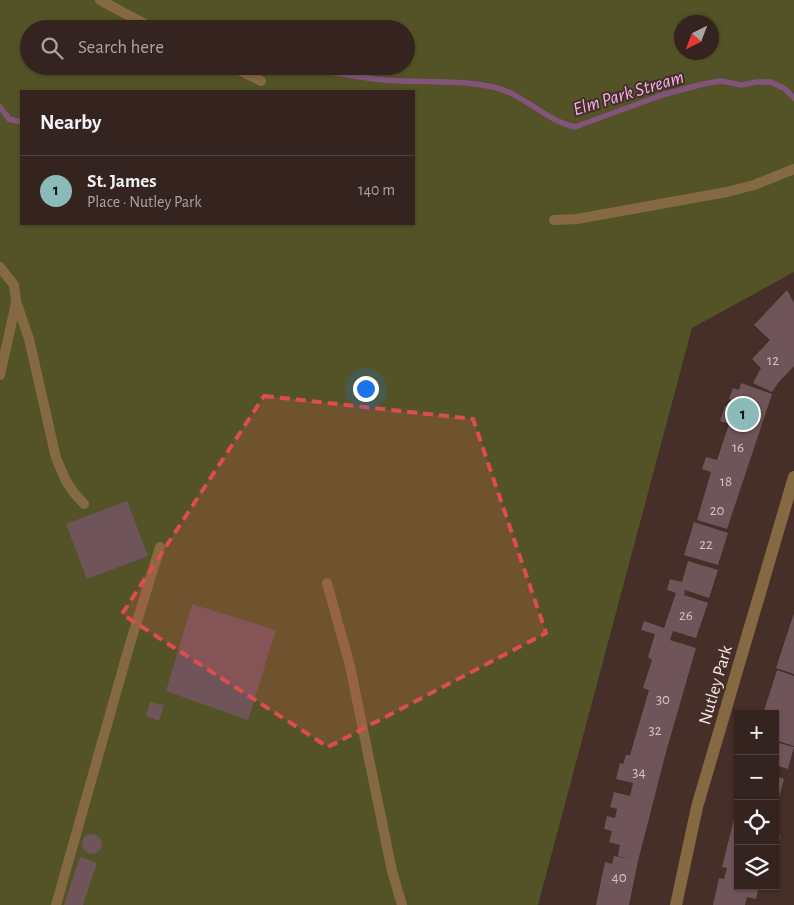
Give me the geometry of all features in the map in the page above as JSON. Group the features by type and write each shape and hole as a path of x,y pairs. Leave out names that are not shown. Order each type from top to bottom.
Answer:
{"street":[{"name":"Nutley Park","path":"676,905 697,807 794,477"}],"lane":[{"path":"100,0 137,20"},
{"path":"249,75 261,81"},
{"path":"554,220 577,219 727,192 754,186 794,169"},
{"path":"0,267 14,285 16,301 29,339 56,458 66,481 84,504"},
{"path":"0,375 16,301"},
{"path":"56,905 129,647 160,547"},
{"path":"327,584 350,666 392,871 402,905"}],"highlighted area":[{"path":"264,396 473,419 546,633 328,747 122,614"}],"shaded area":[{"path":"0,0 794,0 794,272 692,328 538,905 0,905"}],"building":[{"path":"787,290 794,303 794,366 772,392 753,383 761,368 752,359 770,340 754,325"},
{"path":"741,383 772,394 727,529 697,520 711,472 702,469 706,457 717,460 729,424 720,421 725,406 732,408 734,401 729,399 733,388 739,390"},
{"path":"127,501 148,556 87,579 66,524"},
{"path":"694,522 728,533 718,565 684,555"},
{"path":"688,561 718,570 709,598 685,590 684,595 708,603 696,638 673,631 670,640 696,648 666,752 638,861 629,905 596,905 605,862 612,864 614,856 631,859 618,856 620,845 609,842 612,831 604,829 607,816 615,818 617,809 610,807 614,792 630,796 633,783 616,779 620,763 623,764 626,755 630,755 649,690 643,688 652,660 648,657 655,634 641,630 644,621 664,628 676,593 667,590 670,579 682,582"},
{"path":"192,604 276,630 248,720 166,691"},
{"path":"794,613 794,674 776,668"},
{"path":"777,670 794,676 794,746 779,741 779,710 764,710"},
{"path":"150,702 164,705 159,721 146,716"},
{"path":"779,743 794,747 788,769 779,766"},
{"path":"779,777 784,779 779,797"},
{"path":"734,819 734,890 758,890 756,899 747,897 745,905 713,905 719,878 724,879 727,868 722,867"},
{"path":"88,834 96,834 102,840 102,848 96,854 88,854 82,848 82,840"},
{"path":"80,857 97,863 83,905 64,905"}],"waterway":[{"name":"Elm Park Stream","path":"349,75 399,81 466,83 493,87 514,95 553,119 575,127 662,95 721,81 742,85 756,82 771,82 785,89 794,98"},
{"name":"Elm Park Stream","path":"0,107 9,119 20,122"}],"place":[{"name":"St. James","path":"743,414"}]}
